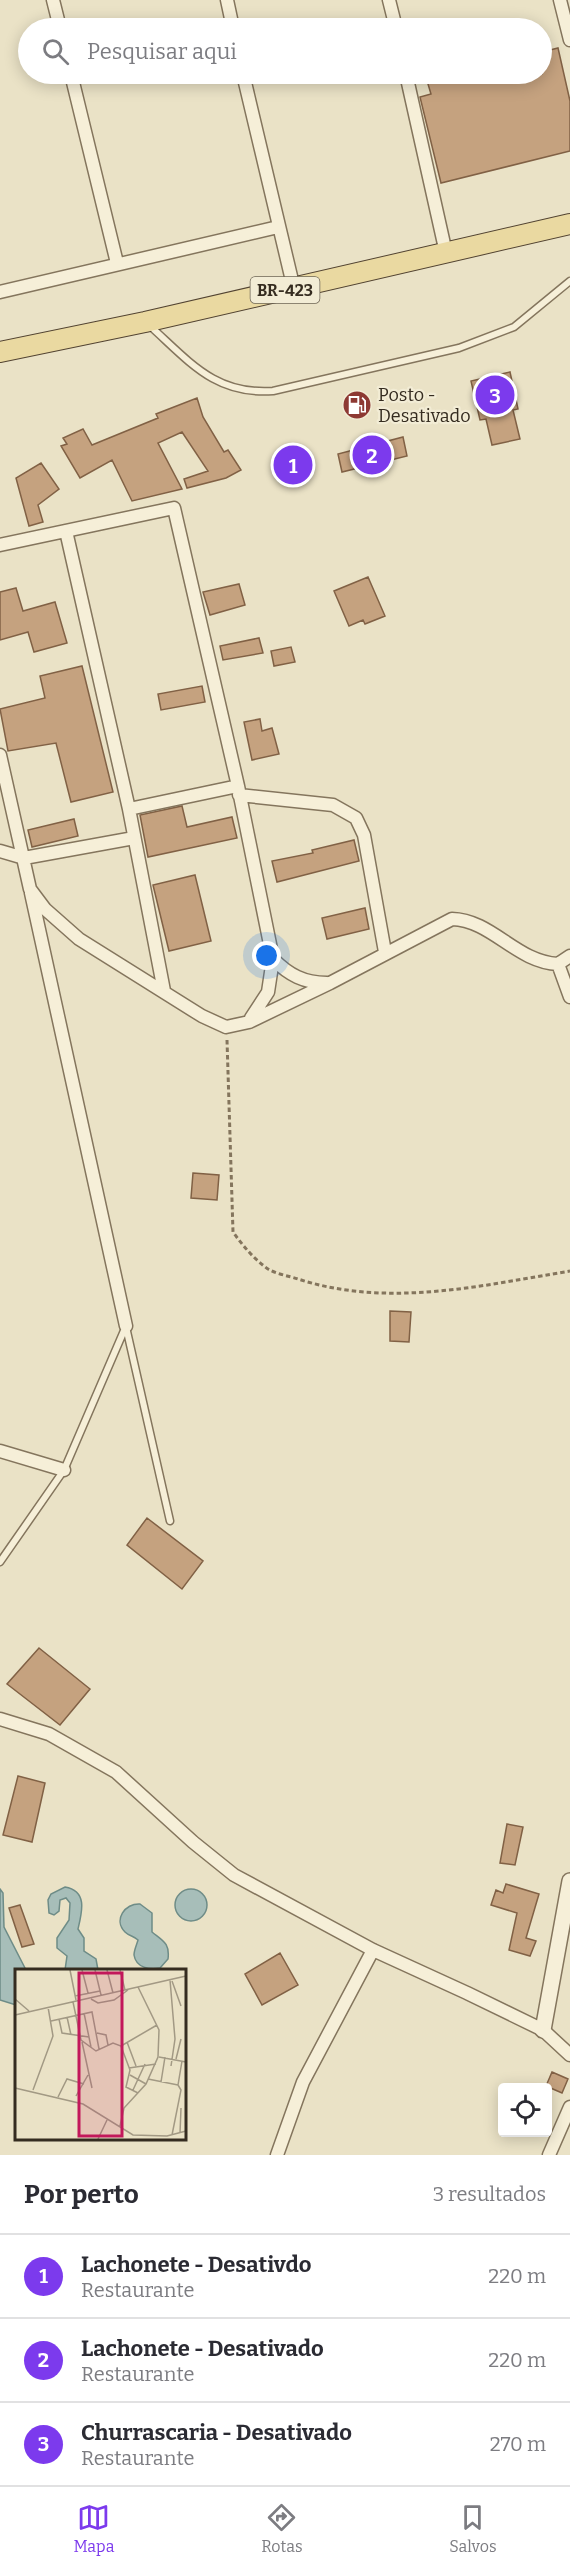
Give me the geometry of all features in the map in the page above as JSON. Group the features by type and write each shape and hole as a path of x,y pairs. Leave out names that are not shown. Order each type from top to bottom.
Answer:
{"main road":[{"name":"BR-423","path":"0,352 145,322 570,224"}],"street":[{"path":"53,0 58,18"},
{"path":"227,0 231,18"},
{"path":"389,0 394,18"},
{"path":"561,0 570,40"},
{"path":"73,84 117,263"},
{"path":"245,84 294,288"},
{"path":"408,84 446,253"},
{"path":"0,292 278,227"},
{"path":"0,545 174,508 239,791 273,959 268,992 249,1022"},
{"path":"66,531 129,808 164,991"},
{"path":"0,755 126,1326"},
{"path":"129,808 239,791 333,805 356,818 364,835 385,952"},
{"path":"0,851 24,858 134,838"},
{"path":"30,889 45,909 79,939 202,1016 226,1027 249,1022 330,983 444,921 470,920 528,958 547,964 558,964 570,956"},
{"path":"273,959 285,971 299,979 313,983 330,983"},
{"path":"558,964 570,997"},
{"path":"0,1451 64,1470"},
{"path":"0,1719 49,1734 116,1772 193,1842 234,1875 373,1950 543,2030 570,2055"},
{"path":"543,2030 570,1881"},
{"path":"277,2155 303,2082 373,1950"},
{"path":"549,2155 570,2107"}],"lane":[{"path":"145,322 202,372 227,386 256,392 273,391 459,348 514,327 570,281"},
{"path":"0,1562 64,1470 126,1326"},
{"path":"126,1326 170,1521"}],"path":[{"path":"226,1027 233,1232 244,1248 269,1270 312,1284 363,1293 449,1291 570,1272"}],"water":[{"path":"65,1887 77,1893 82,1903 78,1929 84,1938 84,1951 96,1959 98,1969 65,1969 67,1956 57,1948 57,1938 69,1920 70,1903 66,1898 60,1900 59,1911 54,1915 49,1913 48,1900 51,1894"},
{"path":"0,1889 3,1893 4,1927 25,1969 15,1969 15,2005 0,2000"},
{"path":"191,1889 203,1893 207,1905 203,1917 191,1921 179,1917 175,1905 179,1893"},
{"path":"140,1904 152,1913 152,1932 165,1943 168,1949 168,1959 160,1968 152,1969 138,1963 134,1955 138,1940 127,1933 120,1922 125,1909"}],"building":[{"path":"558,48 570,101 570,151 441,183 420,97 431,94 428,84 552,84 552,50"},
{"path":"510,372 518,409 513,410 520,439 492,445 486,419 480,420 471,381"},
{"path":"197,398 203,417 224,452 228,450 241,470 226,478 187,488 184,479 208,471 182,432 158,443 182,489 132,501 112,460 80,478 61,446 67,444 63,438 83,429 92,445 158,418 156,414"},
{"path":"403,437 407,456 342,472 338,454"},
{"path":"293,447 313,458 300,480 273,463 282,449 290,453"},
{"path":"41,463 59,489 38,505 43,522 29,526 16,478"},
{"path":"368,577 385,616 365,624 363,620 349,626 334,591"},
{"path":"239,584 245,605 210,615 203,592"},
{"path":"16,588 23,611 55,602 67,643 34,652 28,632 0,640 0,592"},
{"path":"259,638 263,653 223,660 220,646"},
{"path":"291,647 295,662 274,666 271,651"},
{"path":"82,666 113,792 71,802 56,743 8,751 0,709 45,698 40,676"},
{"path":"202,686 205,702 161,710 158,694"},
{"path":"260,719 262,731 272,728 279,754 252,760 244,722"},
{"path":"182,806 187,827 232,817 237,838 148,857 140,815"},
{"path":"74,819 78,836 32,847 28,830"},
{"path":"354,840 359,861 277,882 272,861 313,853 312,850"},
{"path":"195,875 211,941 169,951 153,885"},
{"path":"365,908 369,929 327,939 322,918"},
{"path":"193,1173 219,1175 217,1200 191,1198"},
{"path":"390,1311 411,1312 409,1342 390,1341"},
{"path":"147,1518 203,1561 182,1589 127,1545"},
{"path":"39,1648 90,1689 60,1725 7,1684"},
{"path":"18,1776 45,1783 32,1842 3,1835"},
{"path":"507,1824 523,1827 515,1865 500,1863"},
{"path":"506,1884 539,1894 526,1938 536,1941 530,1956 509,1950 517,1913 491,1905 496,1890 503,1893"},
{"path":"20,1905 34,1944 22,1947 9,1908"},
{"path":"280,1953 298,1985 262,2005 245,1974"},
{"path":"552,2072 568,2079 562,2093 552,2089 552,2083 547,2083"}],"place":[{"name":"Churrascaria - Desativado","path":"495,395"},
{"name":"Posto - Desativado","path":"357,405"},
{"name":"Lachonete - Desativado","path":"372,455"},
{"name":"Lachonete - Desativdo","path":"293,465"}]}
